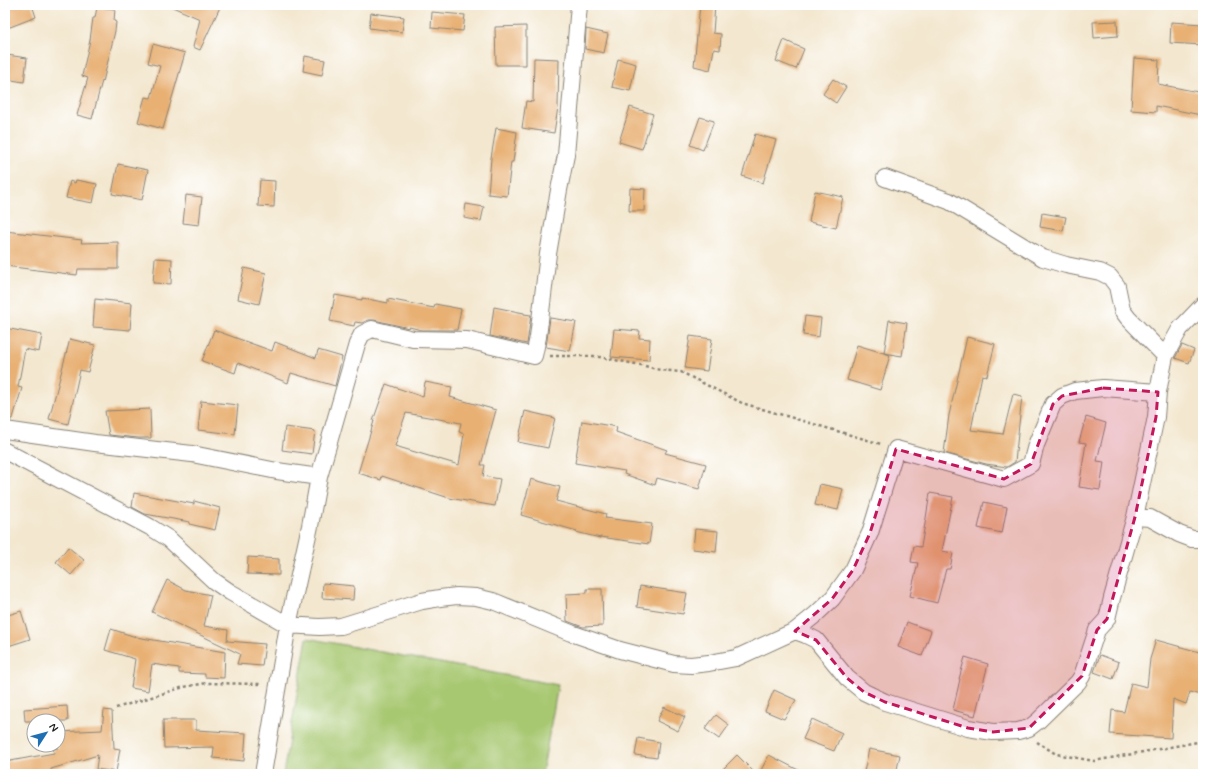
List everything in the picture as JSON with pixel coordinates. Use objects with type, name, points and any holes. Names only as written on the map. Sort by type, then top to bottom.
[{"type":"street","points":[[263,774],[288,625],[310,526],[318,477],[357,344],[362,334],[372,329],[413,339],[467,340],[534,356],[538,337],[548,254],[566,155],[579,5]]},
{"type":"street","points":[[885,178],[949,201],[1043,258],[1066,265],[1100,272],[1110,277],[1116,286],[1122,310],[1165,356]]},
{"type":"street","points":[[794,631],[816,640],[847,678],[864,692],[885,702],[968,728],[993,732],[1018,731],[1029,728],[1038,721],[1078,682],[1082,676],[1097,630],[1107,619],[1135,517],[1156,417],[1158,392],[1165,356],[1180,329],[1203,305]]},
{"type":"street","points":[[5,450],[150,527],[168,539],[214,582],[288,625],[319,627],[341,626],[428,600],[457,596],[476,597],[620,650],[674,664],[691,665],[736,658],[794,631],[815,615],[832,599],[853,570],[870,533],[896,449],[1004,479],[1031,464],[1036,445],[1053,404],[1062,396],[1075,391],[1103,388],[1158,392]]},
{"type":"street","points":[[5,430],[95,443],[192,454],[277,471],[318,477]]},
{"type":"street","points":[[1135,517],[1150,518],[1179,534],[1192,539],[1203,539]]},
{"type":"path","points":[[534,356],[594,356],[660,370],[681,372],[742,403],[896,449]]},
{"type":"path","points":[[116,708],[184,687],[207,683],[278,683]]},
{"type":"path","points":[[1018,731],[1056,754],[1094,761],[1203,741]]},
{"type":"highlighted area","points":[[1103,388],[1158,392],[1156,417],[1135,517],[1107,619],[1097,630],[1082,676],[1029,728],[993,732],[968,728],[885,702],[864,692],[847,678],[816,640],[795,631],[832,599],[853,570],[870,533],[896,449],[1004,479],[1031,464],[1053,404],[1062,396]]},
{"type":"green space","points":[[307,638],[558,685],[542,774],[283,774]]},
{"type":"building","points":[[16,5],[32,5],[36,17],[5,29],[5,9]]},
{"type":"building","points":[[168,5],[221,5],[200,50],[193,47],[200,19]]},
{"type":"building","points":[[700,5],[715,5],[713,33],[721,34],[720,50],[714,49],[710,70],[694,66]]},
{"type":"building","points":[[97,7],[115,9],[114,21],[116,22],[103,82],[102,81],[92,119],[77,115],[88,78],[82,76],[93,18],[95,18]]},
{"type":"building","points":[[432,12],[465,15],[463,31],[431,28]]},
{"type":"building","points":[[371,13],[404,17],[402,32],[369,28]]},
{"type":"building","points":[[1117,21],[1118,36],[1094,38],[1093,22]]},
{"type":"building","points":[[1171,22],[1203,24],[1203,45],[1170,43]]},
{"type":"building","points":[[526,26],[526,65],[496,65],[495,27]]},
{"type":"building","points":[[586,29],[608,34],[604,53],[585,49]]},
{"type":"building","points":[[784,40],[804,49],[796,69],[776,61]]},
{"type":"building","points":[[153,44],[185,53],[163,129],[138,122],[145,97],[151,98],[160,66],[148,63]]},
{"type":"building","points":[[7,55],[27,58],[24,82],[5,79]]},
{"type":"building","points":[[305,56],[325,60],[322,75],[303,71]]},
{"type":"building","points":[[534,58],[559,59],[558,107],[554,133],[522,128],[526,101],[533,102]]},
{"type":"building","points":[[1134,58],[1159,60],[1158,84],[1203,93],[1201,115],[1156,106],[1156,112],[1131,110]]},
{"type":"building","points":[[618,59],[636,64],[630,91],[612,87]]},
{"type":"building","points":[[833,79],[846,87],[836,103],[823,94]]},
{"type":"building","points":[[630,107],[653,114],[642,149],[619,142]]},
{"type":"building","points":[[700,117],[714,121],[703,150],[690,145]]},
{"type":"building","points":[[496,128],[517,132],[513,162],[511,162],[507,196],[488,194],[491,158]]},
{"type":"building","points":[[755,134],[776,140],[763,183],[742,176]]},
{"type":"building","points":[[118,164],[148,170],[142,200],[112,194]]},
{"type":"building","points":[[76,180],[97,184],[93,203],[66,198],[70,181],[75,183]]},
{"type":"building","points":[[260,180],[275,181],[274,207],[258,206]]},
{"type":"building","points":[[630,188],[645,189],[644,211],[629,211]]},
{"type":"building","points":[[815,191],[843,197],[836,228],[809,222]]},
{"type":"building","points":[[186,195],[202,197],[199,225],[183,223]]},
{"type":"building","points":[[466,204],[484,207],[481,221],[464,218]]},
{"type":"building","points":[[1042,213],[1066,217],[1063,231],[1040,227]]},
{"type":"building","points":[[5,231],[82,240],[81,243],[118,242],[118,269],[78,269],[77,275],[5,266]]},
{"type":"building","points":[[155,258],[172,259],[171,284],[153,283]]},
{"type":"building","points":[[244,268],[266,273],[259,304],[238,299]]},
{"type":"building","points":[[335,295],[388,303],[388,299],[434,308],[435,304],[461,309],[457,330],[422,330],[374,320],[368,320],[362,323],[355,322],[354,326],[330,321]]},
{"type":"building","points":[[95,299],[132,303],[130,330],[93,327]]},
{"type":"building","points":[[494,307],[531,315],[527,344],[490,336]]},
{"type":"building","points":[[805,316],[821,318],[819,337],[803,335]]},
{"type":"building","points":[[550,318],[576,322],[570,351],[546,347]]},
{"type":"building","points":[[889,320],[907,323],[902,356],[884,353]]},
{"type":"building","points":[[5,328],[42,335],[39,352],[25,349],[18,387],[22,388],[13,418],[10,421],[5,421]]},
{"type":"building","points":[[614,329],[640,331],[639,338],[650,339],[649,360],[611,357]]},
{"type":"building","points":[[214,330],[272,351],[275,342],[316,358],[318,350],[342,357],[335,386],[291,373],[288,383],[238,363],[235,373],[202,361]]},
{"type":"building","points":[[690,336],[712,339],[707,371],[685,368]]},
{"type":"building","points":[[967,337],[995,344],[987,376],[982,375],[971,430],[1003,434],[1013,394],[1022,396],[1015,462],[1007,467],[986,464],[944,453],[949,415]]},
{"type":"building","points":[[70,339],[95,345],[88,372],[80,370],[68,424],[49,419]]},
{"type":"building","points":[[857,345],[890,355],[880,390],[847,380]]},
{"type":"building","points":[[1182,345],[1194,350],[1189,363],[1175,358]]},
{"type":"building","points":[[425,382],[452,387],[450,397],[496,410],[481,465],[485,465],[483,476],[500,479],[495,506],[449,498],[382,476],[381,480],[358,473],[373,421],[386,384],[423,397]],"holes":[[[406,413],[461,423],[459,432],[464,434],[459,465],[395,446]]]},
{"type":"building","points":[[201,401],[238,405],[235,434],[198,430]]},
{"type":"building","points":[[150,409],[151,438],[109,435],[105,411]]},
{"type":"building","points":[[525,411],[555,418],[548,448],[518,442]]},
{"type":"building","points":[[1086,417],[1106,423],[1097,461],[1104,462],[1100,490],[1079,487],[1086,443],[1079,442]]},
{"type":"building","points":[[582,421],[617,427],[616,432],[667,450],[665,453],[706,464],[699,489],[657,478],[655,485],[624,474],[625,471],[575,463]]},
{"type":"building","points":[[285,427],[315,431],[312,454],[282,450]]},
{"type":"building","points":[[531,479],[560,487],[556,501],[606,514],[605,518],[652,524],[649,544],[600,538],[521,515]]},
{"type":"building","points":[[820,484],[843,489],[838,510],[815,505]]},
{"type":"building","points":[[134,493],[194,504],[194,501],[220,508],[215,530],[189,524],[190,522],[145,514],[132,507]]},
{"type":"building","points":[[930,493],[953,497],[942,551],[953,553],[950,569],[946,569],[937,603],[910,596],[918,563],[911,562],[914,546],[921,547]]},
{"type":"building","points":[[984,502],[1007,507],[1002,533],[978,528]]},
{"type":"building","points":[[695,529],[718,531],[716,552],[693,549]]},
{"type":"building","points":[[68,547],[84,560],[71,575],[56,562]]},
{"type":"building","points":[[248,557],[279,559],[279,575],[247,574]]},
{"type":"building","points":[[167,580],[186,590],[211,595],[204,626],[228,630],[227,641],[265,644],[262,666],[237,664],[240,654],[152,612]]},
{"type":"building","points":[[323,583],[354,586],[353,600],[322,598]]},
{"type":"building","points":[[640,586],[687,593],[683,614],[637,607]]},
{"type":"building","points":[[587,589],[602,589],[603,626],[583,627],[567,621],[566,594],[587,593]]},
{"type":"building","points":[[21,611],[30,639],[5,647],[5,616]]},
{"type":"building","points":[[907,622],[931,631],[922,656],[898,647]]},
{"type":"building","points":[[111,629],[136,637],[225,652],[224,678],[205,677],[205,674],[179,673],[179,668],[152,664],[148,691],[131,688],[135,659],[105,650]]},
{"type":"building","points":[[1156,640],[1203,653],[1203,696],[1190,692],[1186,704],[1173,699],[1171,738],[1110,734],[1112,710],[1124,712],[1131,683],[1147,687],[1150,659]]},
{"type":"building","points":[[1100,655],[1119,662],[1113,679],[1094,672]]},
{"type":"building","points":[[965,657],[988,664],[975,716],[953,710]]},
{"type":"building","points":[[774,690],[796,700],[784,719],[765,711]]},
{"type":"building","points":[[67,706],[68,721],[66,721],[66,713],[26,713],[25,721],[24,709]]},
{"type":"building","points":[[664,707],[685,717],[678,731],[657,721]]},
{"type":"building","points":[[104,710],[112,711],[114,748],[120,749],[116,772],[96,769],[98,755],[51,769],[52,774],[5,774],[5,762],[54,753],[66,753],[66,732],[102,730]]},
{"type":"building","points":[[716,715],[729,725],[719,739],[705,729]]},
{"type":"building","points":[[812,719],[842,733],[834,751],[803,739]]},
{"type":"building","points":[[163,720],[196,720],[196,730],[246,733],[244,761],[213,758],[214,747],[164,748]]},
{"type":"building","points":[[638,738],[659,742],[657,758],[635,755]]},
{"type":"building","points":[[869,749],[900,755],[896,774],[874,774],[864,772]]},
{"type":"building","points":[[737,755],[756,774],[718,774]]},
{"type":"building","points":[[769,755],[806,774],[759,774]]}]
